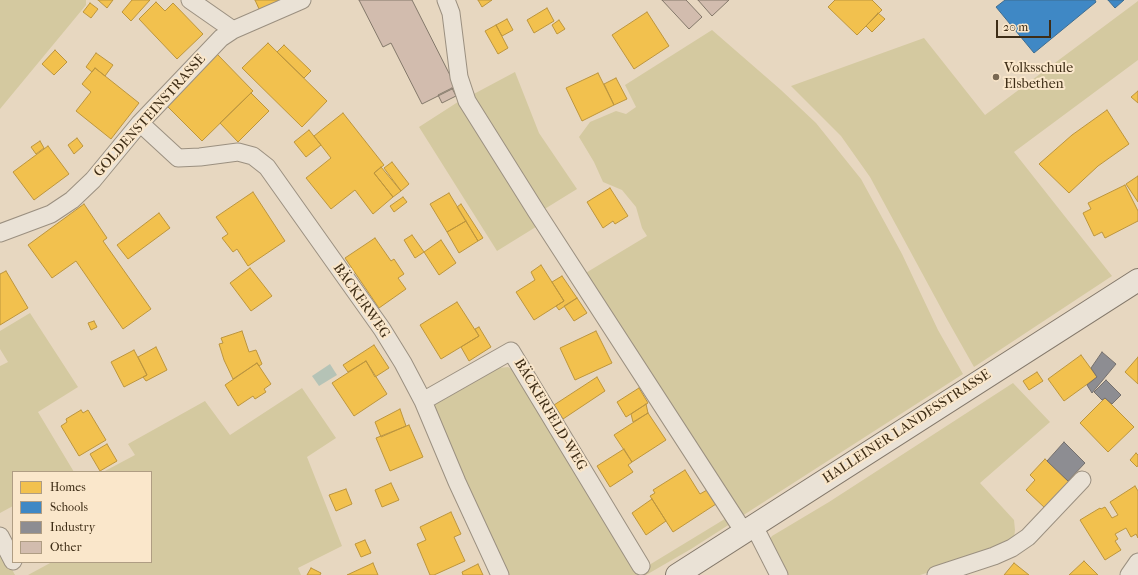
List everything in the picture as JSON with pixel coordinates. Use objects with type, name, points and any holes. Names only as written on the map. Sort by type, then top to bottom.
[{"type":"main road","name":"HALLEINER LANDESSTRASSE","points":[[676,575],[1138,280]]},
{"type":"street","points":[[190,0],[233,30]]},
{"type":"street","name":"GOLDENSTEINSTRASSE","points":[[0,233],[51,214],[72,200],[92,180],[140,123],[221,38],[233,30],[302,0]]},
{"type":"street","points":[[446,0],[452,13],[459,77],[467,101],[539,216],[779,575]]},
{"type":"street","name":"BÄCKERWEG","points":[[140,123],[178,158],[238,152],[253,156],[267,167],[382,329],[403,363],[423,401],[457,482],[500,575]]},
{"type":"street","name":"BÄCKERFELD-WEG","points":[[423,401],[511,351],[640,566]]},
{"type":"street","points":[[936,575],[994,556],[1012,548],[1028,537],[1082,480]]},
{"type":"street","points":[[0,536],[12,558]]},
{"type":"street","points":[[1129,575],[1138,562]]},
{"type":"shaded area","points":[[0,0],[86,0],[86,5],[0,109]]},
{"type":"shaded area","points":[[1138,1],[1138,60],[1014,152],[1112,276],[974,367],[870,177],[841,136],[791,86],[924,38],[985,115]]},
{"type":"shaded area","points":[[712,30],[781,90],[816,123],[861,179],[902,254],[938,330],[963,374],[742,516],[584,274],[647,236],[642,228],[636,207],[622,190],[603,182],[594,162],[579,137],[590,122],[616,111],[626,114],[636,107],[625,85]]},
{"type":"shaded area","points":[[515,72],[539,133],[577,189],[543,210],[470,96]]},
{"type":"shaded area","points":[[461,100],[539,225],[497,251],[419,127]]},
{"type":"shaded area","points":[[30,313],[78,387],[38,412],[73,471],[12,471],[12,507],[0,513],[0,366],[8,362],[0,349],[0,331]]},
{"type":"shaded area","points":[[330,364],[337,375],[319,386],[312,376]]},
{"type":"shaded area","points":[[508,367],[518,373],[636,573],[728,517],[730,524],[646,575],[507,575],[431,406],[499,368]]},
{"type":"shaded area","points":[[1013,383],[1050,422],[980,483],[1014,520],[1014,539],[955,564],[920,575],[784,575],[769,540],[772,536],[829,502]]},
{"type":"shaded area","points":[[302,388],[336,438],[307,457],[342,546],[298,568],[301,575],[28,575],[50,563],[152,563],[152,471],[105,471],[135,455],[128,444],[205,401],[230,435]]},
{"type":"shaded area","points":[[0,547],[15,575],[0,575]]},
{"type":"building: Homes","points":[[98,0],[113,0],[107,8]]},
{"type":"building: Homes","points":[[132,0],[150,0],[131,21],[122,12]]},
{"type":"building: Homes","points":[[255,0],[278,0],[279,3],[260,11]]},
{"type":"building: Homes","points":[[478,0],[492,0],[482,7]]},
{"type":"building: Homes","points":[[835,0],[872,0],[882,10],[857,35],[828,7]]},
{"type":"building: Homes","points":[[156,2],[165,11],[173,3],[203,34],[177,59],[139,19]]},
{"type":"building: Homes","points":[[90,3],[98,9],[91,18],[83,12]]},
{"type":"building: Homes","points":[[547,8],[554,21],[534,33],[527,20]]},
{"type":"building: Homes","points":[[647,12],[669,46],[634,69],[612,35]]},
{"type":"building: Homes","points":[[878,13],[885,19],[872,32],[866,26]]},
{"type":"building: Homes","points":[[507,19],[513,30],[502,36],[496,25]]},
{"type":"building: Homes","points":[[559,20],[565,29],[557,34],[552,25]]},
{"type":"building: Homes","points":[[496,25],[508,48],[498,54],[485,31]]},
{"type":"building: Homes","points":[[268,43],[327,101],[302,127],[242,68]]},
{"type":"building: Homes","points":[[284,45],[311,71],[304,78],[277,52]]},
{"type":"building: Homes","points":[[55,50],[67,62],[54,75],[42,64]]},
{"type":"building: Homes","points":[[96,53],[113,65],[105,76],[95,68],[92,72],[86,67]]},
{"type":"building: Homes","points":[[217,54],[253,91],[202,141],[166,105]]},
{"type":"building: Homes","points":[[95,68],[139,103],[111,139],[76,111],[91,92],[82,84]]},
{"type":"building: Homes","points":[[598,73],[614,105],[582,121],[566,88]]},
{"type":"building: Homes","points":[[616,78],[627,99],[614,105],[604,84]]},
{"type":"building: Homes","points":[[1138,91],[1138,103],[1131,97]]},
{"type":"building: Homes","points":[[251,93],[269,111],[238,142],[220,123]]},
{"type":"building: Homes","points":[[1107,110],[1129,144],[1098,166],[1069,193],[1039,164],[1072,135]]},
{"type":"building: Homes","points":[[343,113],[384,165],[374,173],[393,197],[373,214],[355,190],[331,209],[306,178],[331,158],[314,136]]},
{"type":"building: Homes","points":[[309,130],[321,145],[306,157],[294,142]]},
{"type":"building: Homes","points":[[77,138],[83,146],[74,154],[68,145]]},
{"type":"building: Homes","points":[[40,141],[44,148],[36,154],[31,147]]},
{"type":"building: Homes","points":[[48,146],[69,174],[34,200],[13,172]]},
{"type":"building: Homes","points":[[392,162],[409,184],[401,191],[384,168]]},
{"type":"building: Homes","points":[[381,167],[401,191],[393,197],[374,173]]},
{"type":"building: Homes","points":[[1138,176],[1138,202],[1126,184]]},
{"type":"building: Homes","points":[[1125,185],[1138,211],[1138,221],[1105,238],[1102,232],[1094,236],[1083,213],[1091,209],[1088,203]]},
{"type":"building: Homes","points":[[610,188],[628,216],[615,224],[613,221],[603,228],[587,202]]},
{"type":"building: Homes","points":[[253,192],[285,241],[248,266],[237,249],[233,252],[222,238],[228,234],[216,217]]},
{"type":"building: Homes","points":[[449,193],[466,221],[447,232],[430,204]]},
{"type":"building: Homes","points":[[403,197],[407,202],[394,212],[390,206]]},
{"type":"building: Homes","points":[[84,204],[107,238],[103,241],[151,309],[123,329],[76,261],[52,278],[28,245]]},
{"type":"building: Homes","points":[[461,204],[483,238],[478,241],[457,207]]},
{"type":"building: Homes","points":[[159,213],[170,228],[128,259],[117,245]]},
{"type":"building: Homes","points":[[466,221],[478,241],[459,253],[447,232]]},
{"type":"building: Homes","points":[[412,235],[424,252],[415,258],[404,240]]},
{"type":"building: Homes","points":[[375,238],[391,261],[394,259],[404,274],[398,278],[406,289],[379,308],[345,258]]},
{"type":"building: Homes","points":[[441,240],[456,263],[439,275],[424,252]]},
{"type":"building: Homes","points":[[541,265],[564,301],[534,320],[516,292],[535,280],[531,272]]},
{"type":"building: Homes","points":[[250,268],[272,296],[251,311],[230,283]]},
{"type":"building: Homes","points":[[6,271],[28,308],[0,325],[0,274]]},
{"type":"building: Homes","points":[[562,276],[577,298],[559,310],[556,306],[564,301],[552,282]]},
{"type":"building: Homes","points":[[577,298],[587,313],[574,321],[564,306]]},
{"type":"building: Homes","points":[[457,302],[479,336],[441,359],[420,325]]},
{"type":"building: Homes","points":[[94,321],[97,327],[91,330],[88,323]]},
{"type":"building: Homes","points":[[479,327],[491,347],[469,361],[461,347],[479,336],[475,329]]},
{"type":"building: Homes","points":[[242,331],[249,352],[256,350],[262,364],[259,366],[257,363],[233,379],[224,360],[219,344],[223,343],[221,338]]},
{"type":"building: Homes","points":[[596,331],[612,363],[575,380],[560,348]]},
{"type":"building: Homes","points":[[374,345],[389,368],[375,377],[366,361],[348,372],[343,365]]},
{"type":"building: Homes","points":[[156,347],[167,370],[146,381],[143,377],[147,375],[138,357]]},
{"type":"building: Homes","points":[[134,350],[147,375],[124,387],[111,362]]},
{"type":"building: Homes","points":[[1081,355],[1097,377],[1064,401],[1048,379]]},
{"type":"building: Homes","points":[[1138,357],[1138,384],[1125,372]]},
{"type":"building: Homes","points":[[366,361],[387,394],[354,416],[332,383]]},
{"type":"building: Homes","points":[[257,363],[271,384],[264,389],[266,392],[255,399],[253,396],[238,406],[225,385]]},
{"type":"building: Homes","points":[[1037,372],[1043,381],[1029,390],[1023,381]]},
{"type":"building: Homes","points":[[597,377],[605,391],[563,419],[554,405]]},
{"type":"building: Homes","points":[[639,388],[648,403],[626,417],[617,402]]},
{"type":"building: Homes","points":[[1105,398],[1134,427],[1108,452],[1080,423]]},
{"type":"building: Homes","points":[[646,404],[648,413],[633,422],[631,414]]},
{"type":"building: Homes","points":[[400,409],[406,426],[381,437],[375,422]]},
{"type":"building: Homes","points":[[81,410],[83,413],[88,410],[106,440],[79,456],[61,426],[67,422],[66,419]]},
{"type":"building: Homes","points":[[648,413],[666,440],[632,462],[614,435]]},
{"type":"building: Homes","points":[[409,425],[423,457],[390,471],[376,438]]},
{"type":"building: Homes","points":[[107,444],[117,461],[100,471],[90,454]]},
{"type":"building: Homes","points":[[624,449],[632,462],[628,465],[633,472],[610,487],[597,466]]},
{"type":"building: Homes","points":[[1136,453],[1138,455],[1137,467],[1130,460]]},
{"type":"building: Homes","points":[[1045,459],[1071,484],[1046,509],[1026,490],[1035,480],[1030,475]]},
{"type":"building: Homes","points":[[685,470],[700,494],[707,490],[716,504],[673,532],[650,496],[655,493],[653,490]]},
{"type":"building: Homes","points":[[391,483],[399,500],[382,507],[375,490]]},
{"type":"building: Homes","points":[[1135,486],[1138,491],[1138,538],[1136,534],[1131,537],[1126,528],[1115,534],[1118,539],[1115,541],[1121,550],[1105,560],[1080,520],[1100,508],[1105,507],[1112,518],[1118,515],[1110,502]]},
{"type":"building: Homes","points":[[346,489],[352,504],[336,511],[329,495]]},
{"type":"building: Homes","points":[[652,499],[666,521],[646,535],[632,513]]},
{"type":"building: Homes","points":[[451,512],[461,534],[454,537],[465,561],[434,575],[430,575],[417,544],[426,540],[420,527]]},
{"type":"building: Homes","points":[[365,540],[371,553],[361,557],[355,544]]},
{"type":"building: Homes","points":[[1084,561],[1098,575],[1069,575]]},
{"type":"building: Homes","points":[[373,563],[378,575],[347,575]]},
{"type":"building: Homes","points":[[1014,563],[1029,575],[1004,575]]},
{"type":"building: Homes","points":[[478,564],[483,575],[463,575],[462,572]]},
{"type":"building: Homes","points":[[311,568],[321,573],[320,575],[307,575]]},
{"type":"building: Schools","points":[[1005,0],[1095,0],[1096,2],[1034,53],[996,7]]},
{"type":"building: Schools","points":[[1108,0],[1124,0],[1115,8]]},
{"type":"building: Industry","points":[[1102,352],[1116,364],[1092,393],[1087,385],[1097,377],[1091,368]]},
{"type":"building: Industry","points":[[1106,380],[1121,395],[1112,404],[1105,398],[1102,400],[1094,392]]},
{"type":"building: Industry","points":[[1064,442],[1085,463],[1068,481],[1047,461]]},
{"type":"building: Other","points":[[359,0],[412,0],[456,87],[422,104],[391,43],[383,47]]},
{"type":"building: Other","points":[[662,0],[686,0],[702,17],[689,29]]},
{"type":"building: Other","points":[[698,0],[729,0],[712,16]]},
{"type":"building: Other","points":[[452,88],[456,96],[442,103],[438,95]]},
{"type":"place","name":"Volksschule Elsbethen","points":[[996,77]]}]
